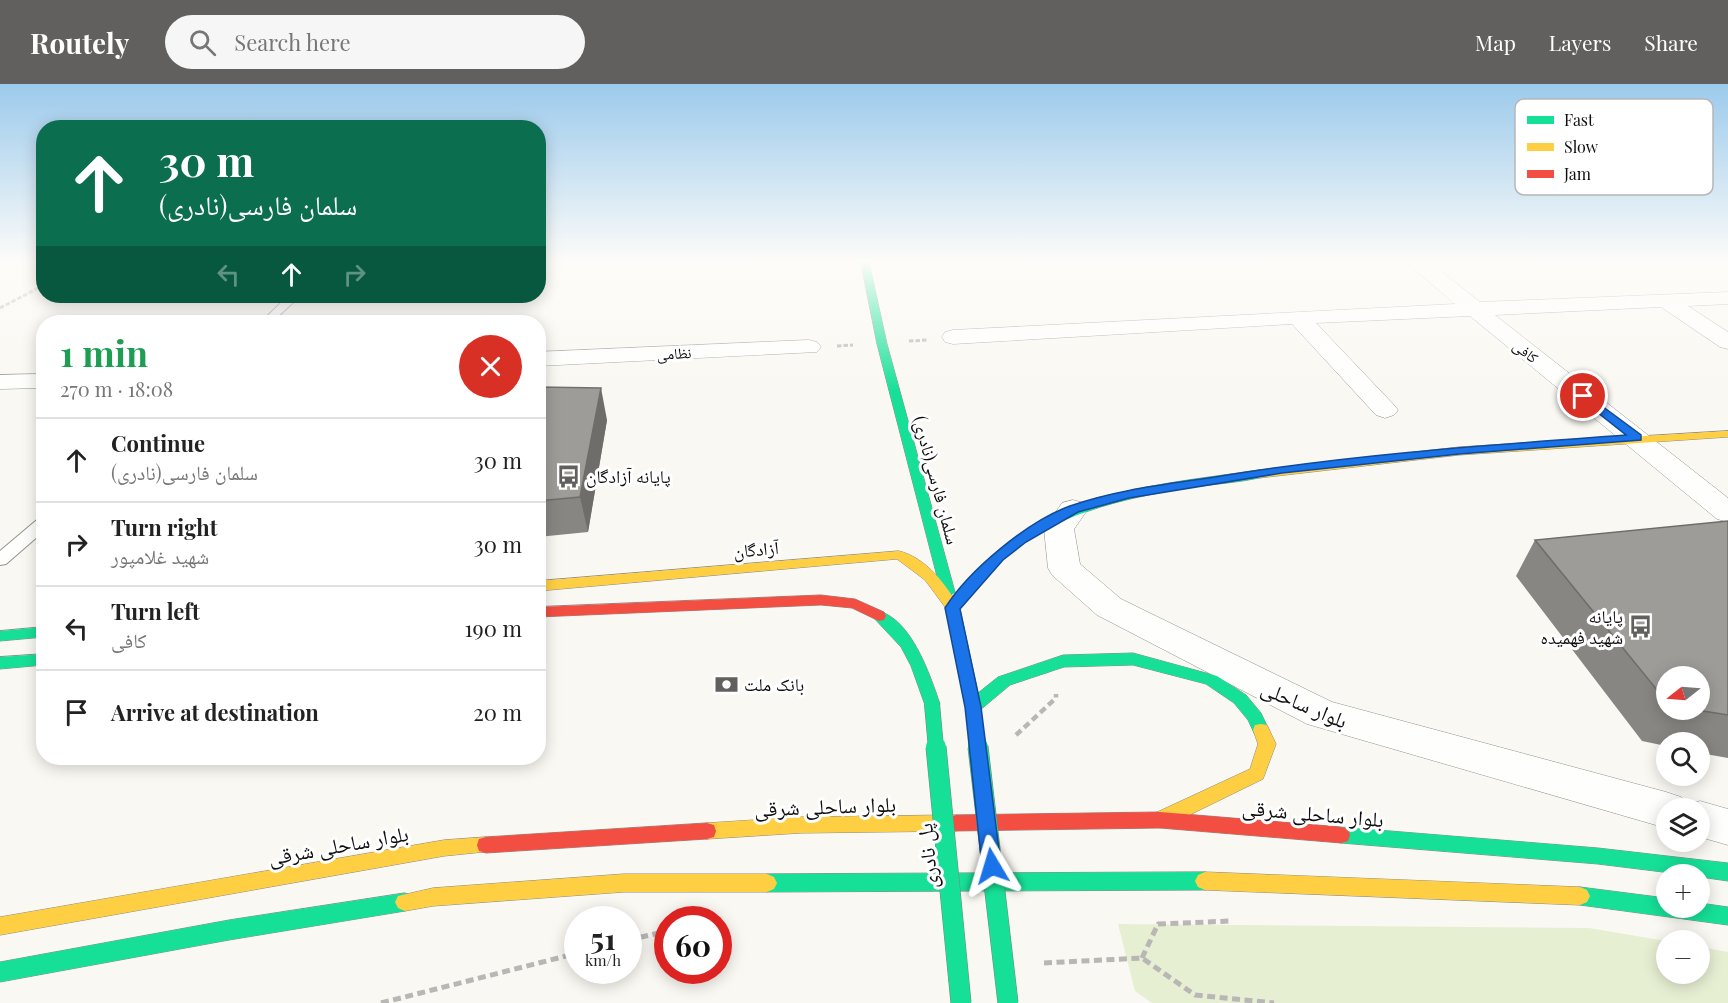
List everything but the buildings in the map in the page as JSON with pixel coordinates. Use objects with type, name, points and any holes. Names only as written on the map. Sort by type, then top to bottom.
[{"type":"main road","name":"سلمان فارسی(نادری)","points":[[874,305],[882,344],[953,608],[973,707]]},
{"type":"main road","points":[[953,608],[998,557],[1021,539],[1073,509],[1128,494],[1282,470],[1459,451],[1728,434]]},
{"type":"main road","name":"آزادگان","points":[[546,584],[899,555],[919,563],[933,576],[953,608]]},
{"type":"main road","name":"پل نادری","points":[[546,612],[833,601],[867,608],[908,642],[920,664],[932,704],[961,1003]]},
{"type":"main road","points":[[0,636],[36,633]]},
{"type":"main road","points":[[1008,1003],[973,707],[1004,681],[1063,661],[1133,659],[1211,680],[1240,699],[1255,717],[1267,744],[1257,774],[1160,820]]},
{"type":"main road","points":[[0,663],[36,660]]},
{"type":"main road","name":"بلوار ساحلی شرقی","points":[[0,926],[444,848],[801,825],[1160,820],[1598,856],[1728,872]]},
{"type":"main road","points":[[0,972],[228,930],[433,897],[624,884],[1226,881],[1598,897],[1656,905]]},
{"type":"main road","points":[[1710,913],[1728,916]]},
{"type":"street","name":"کافی","points":[[1468,305],[1728,513]]},
{"type":"street","points":[[953,337],[1298,317],[1592,305]]},
{"type":"street","points":[[1672,305],[1728,342]]},
{"type":"street","points":[[1298,317],[1385,410]]},
{"type":"street","name":"نظامی","points":[[546,359],[809,347]]},
{"type":"street","points":[[0,382],[36,381]]},
{"type":"street","name":"بلوار ساحلی","points":[[1073,509],[1059,529],[1065,568],[1110,607],[1203,657],[1321,714],[1656,807]]},
{"type":"street","points":[[1710,822],[1728,827]]},
{"type":"lane","points":[[0,560],[36,529]]},
{"type":"path","points":[[381,1003],[564,957]]},
{"type":"path","points":[[1034,964],[1142,958],[1195,995],[1274,1003]]},
{"type":"green space","points":[[1118,924],[1589,928],[1656,939],[1656,984],[1710,984],[1710,949],[1728,952],[1728,1003],[1152,1003],[1135,991]]},
{"type":"traffic: fast","points":[[874,305],[882,344],[948,592]]},
{"type":"traffic: fast","points":[[953,608],[998,557],[1026,535],[1056,519],[1121,496],[1259,474]]},
{"type":"traffic: fast","points":[[953,608],[973,707],[1004,681],[1063,661],[1133,659],[1211,680],[1240,699],[1255,717],[1261,730]]},
{"type":"traffic: fast","points":[[879,616],[899,633],[913,655],[932,704]]},
{"type":"traffic: fast","points":[[0,636],[36,633]]},
{"type":"traffic: fast","points":[[0,663],[36,660]]},
{"type":"traffic: fast","points":[[932,704],[961,1003]]},
{"type":"traffic: fast","points":[[973,707],[1008,1003]]},
{"type":"traffic: fast","points":[[1341,835],[1598,856],[1728,872]]},
{"type":"traffic: fast","points":[[767,883],[1205,881]]},
{"type":"traffic: fast","points":[[1580,896],[1656,906]]},
{"type":"traffic: fast","points":[[0,972],[229,930],[405,902]]},
{"type":"traffic: fast","points":[[1710,914],[1728,916]]},
{"type":"traffic: slow","points":[[1259,474],[1459,451],[1728,434]]},
{"type":"traffic: slow","points":[[546,585],[899,555],[930,577],[953,608]]},
{"type":"traffic: slow","points":[[1160,820],[1257,774],[1267,744],[1261,730]]},
{"type":"traffic: slow","points":[[707,831],[801,825],[956,823]]},
{"type":"traffic: slow","points":[[0,926],[444,848],[486,845]]},
{"type":"traffic: slow","points":[[1205,881],[1580,896]]},
{"type":"traffic: slow","points":[[405,902],[433,897],[624,883],[767,883]]},
{"type":"traffic: jam","points":[[546,612],[821,600],[855,604],[879,616]]},
{"type":"traffic: jam","points":[[956,823],[1160,820],[1341,835]]},
{"type":"traffic: jam","points":[[486,845],[707,831]]},
{"type":"place","name":"پایانه آزادگان","points":[[568,476]]},
{"type":"place","name":"پایانه شهید فهمیده","points":[[1641,626]]},
{"type":"place","name":"بانک ملت","points":[[726,684]]},
{"type":"route","points":[[992,866],[973,707],[953,608],[998,557],[1021,539],[1073,509],[1128,494],[1282,470],[1459,451],[1637,438],[1583,396]]}]
